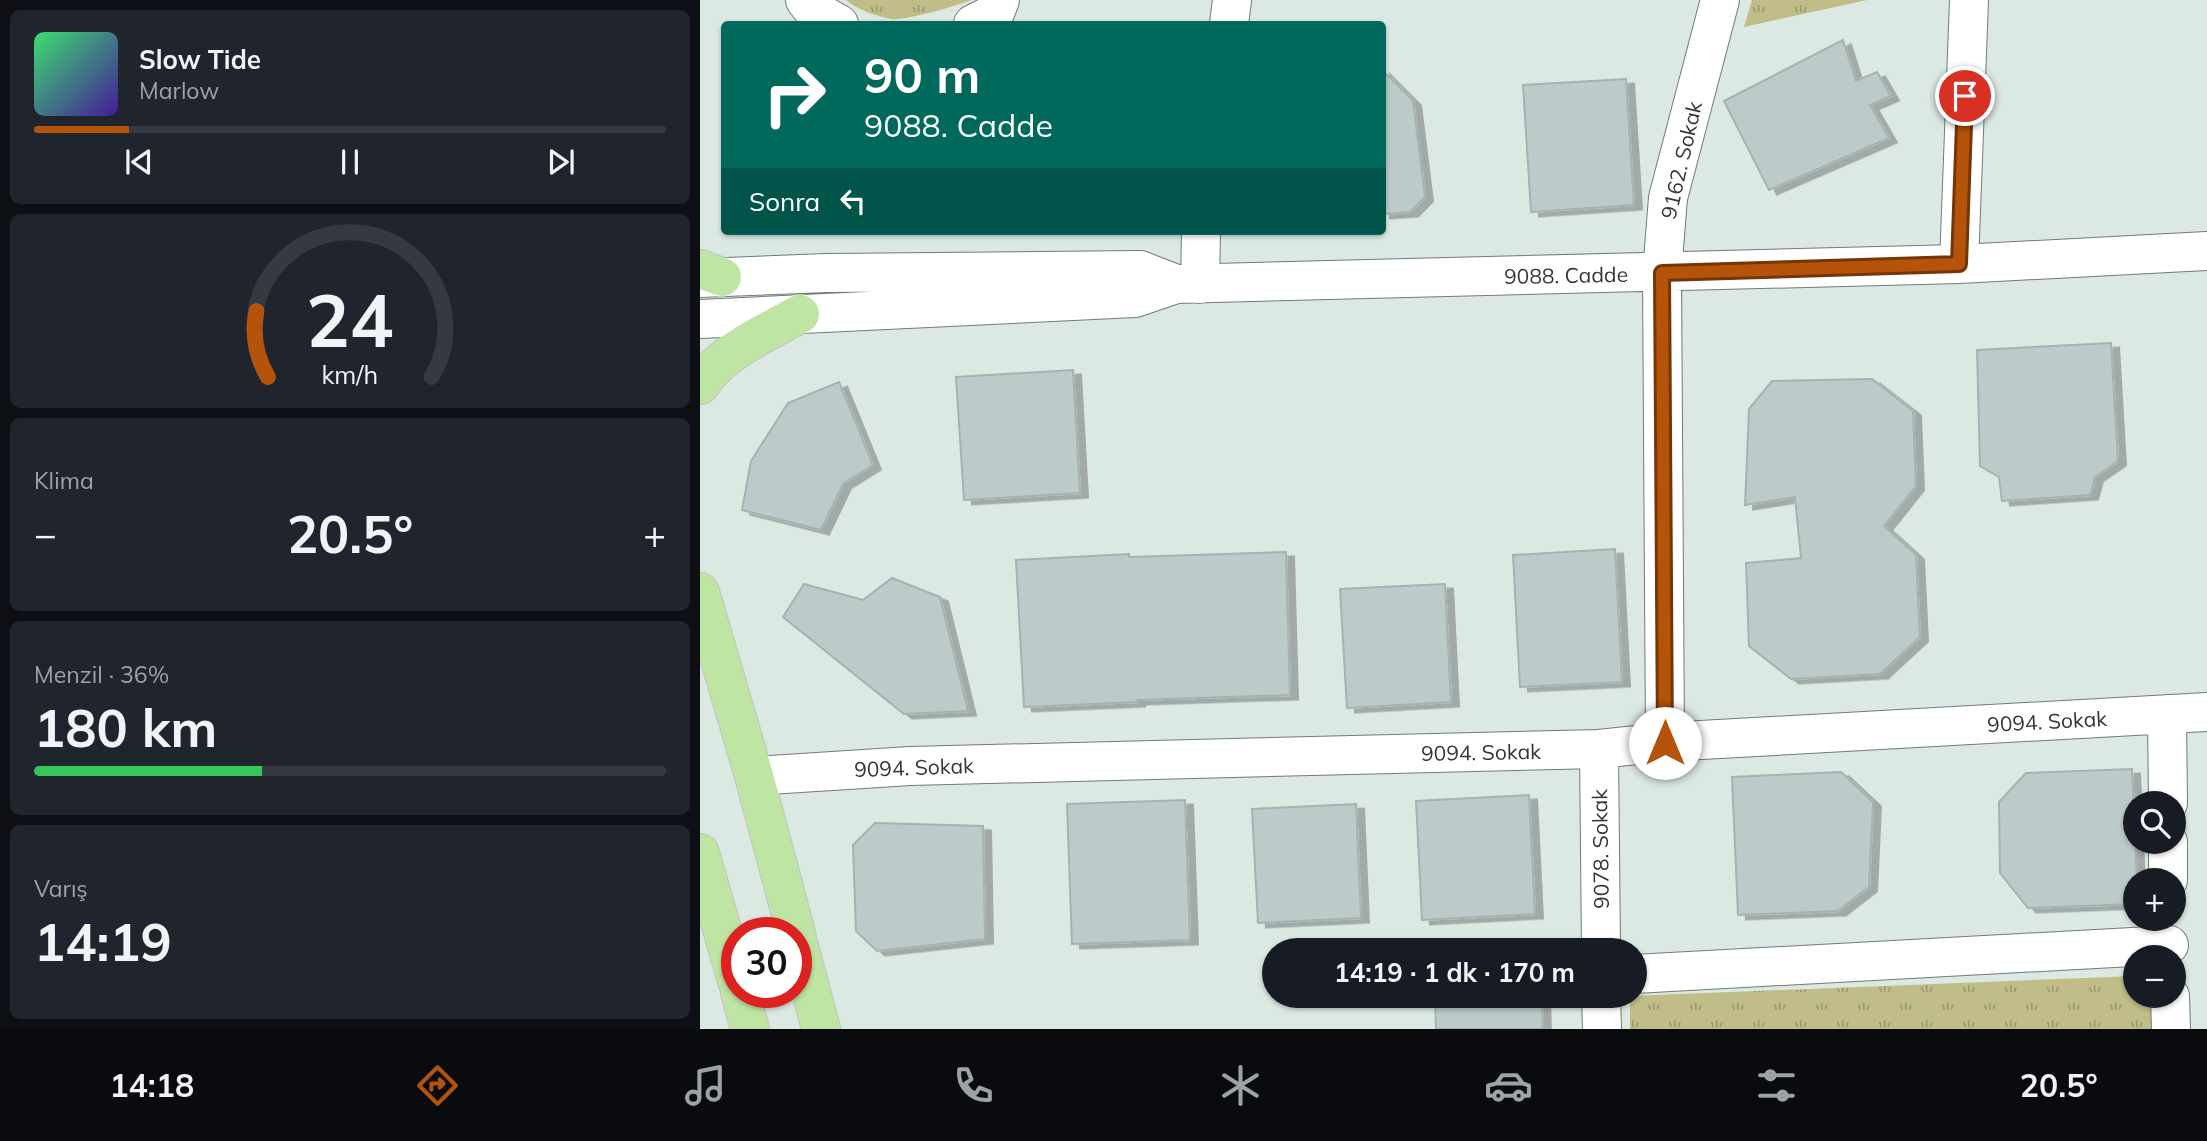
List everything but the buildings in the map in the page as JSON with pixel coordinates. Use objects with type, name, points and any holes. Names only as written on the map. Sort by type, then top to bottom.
[{"type":"main road","points":[[700,385],[708,373],[738,349],[800,314]]},
{"type":"main road","points":[[700,592],[754,776],[791,917]]},
{"type":"main road","points":[[700,853],[721,926]]},
{"type":"main road","points":[[812,995],[821,1029]]},
{"type":"main road","points":[[744,1008],[750,1029]]},
{"type":"street","points":[[805,0],[811,8],[834,21]]},
{"type":"street","points":[[979,21],[995,13],[1000,0]]},
{"type":"street","points":[[1229,21],[1232,0]]},
{"type":"street","name":"9162. Sokak","points":[[1665,743],[1662,273],[1668,198],[1720,0]]},
{"type":"street","points":[[1959,264],[1969,0]]},
{"type":"street","points":[[1188,284],[1200,235]]},
{"type":"street","name":"9088. Cadde","points":[[1188,284],[1959,264],[2207,251]]},
{"type":"street","points":[[707,275],[1140,270],[1188,284]]},
{"type":"street","points":[[700,319],[1135,298],[1188,284]]},
{"type":"street","name":"9094. Sokak","points":[[754,776],[910,766],[1599,748],[2207,712]]},
{"type":"street","points":[[2167,714],[2168,791]]},
{"type":"street","name":"9078. Sokak","points":[[1599,748],[1601,938]]},
{"type":"street","points":[[1647,973],[2169,940]]},
{"type":"street","points":[[1601,1008],[1602,1029]]},
{"type":"street","points":[[2170,1008],[2171,1029]]},
{"type":"green space","points":[[846,0],[971,0],[907,18],[891,19],[867,12]]},
{"type":"green space","points":[[1752,0],[1867,0],[1744,27]]},
{"type":"green space","points":[[2123,976],[2123,1008],[2151,1008],[2151,1029],[1630,1029],[1630,1008],[1647,1008],[1647,995]]},
{"type":"route","points":[[1665,743],[1662,273],[1959,264],[1965,96]]}]
